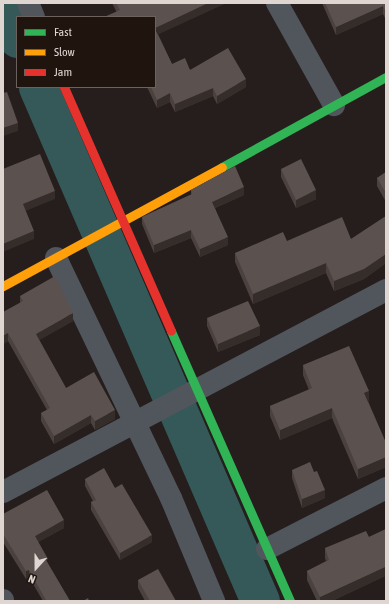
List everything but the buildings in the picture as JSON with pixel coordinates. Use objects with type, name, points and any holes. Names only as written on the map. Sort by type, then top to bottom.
[{"type":"street","points":[[28,3],[34,16]]},
{"type":"street","points":[[277,3],[334,105]]},
{"type":"street","points":[[3,286],[386,77]]},
{"type":"street","points":[[64,88],[290,601]]},
{"type":"street","points":[[56,258],[171,498],[214,601]]},
{"type":"street","points":[[3,492],[134,421],[198,391],[386,290]]},
{"type":"street","points":[[267,549],[386,488]]},
{"type":"waterway","points":[[3,6],[16,36]]},
{"type":"waterway","points":[[38,88],[260,601]]},
{"type":"traffic: fast","points":[[222,167],[386,77]]},
{"type":"traffic: fast","points":[[171,331],[290,601]]},
{"type":"traffic: slow","points":[[3,286],[222,167]]},
{"type":"traffic: jam","points":[[64,88],[171,331]]}]
